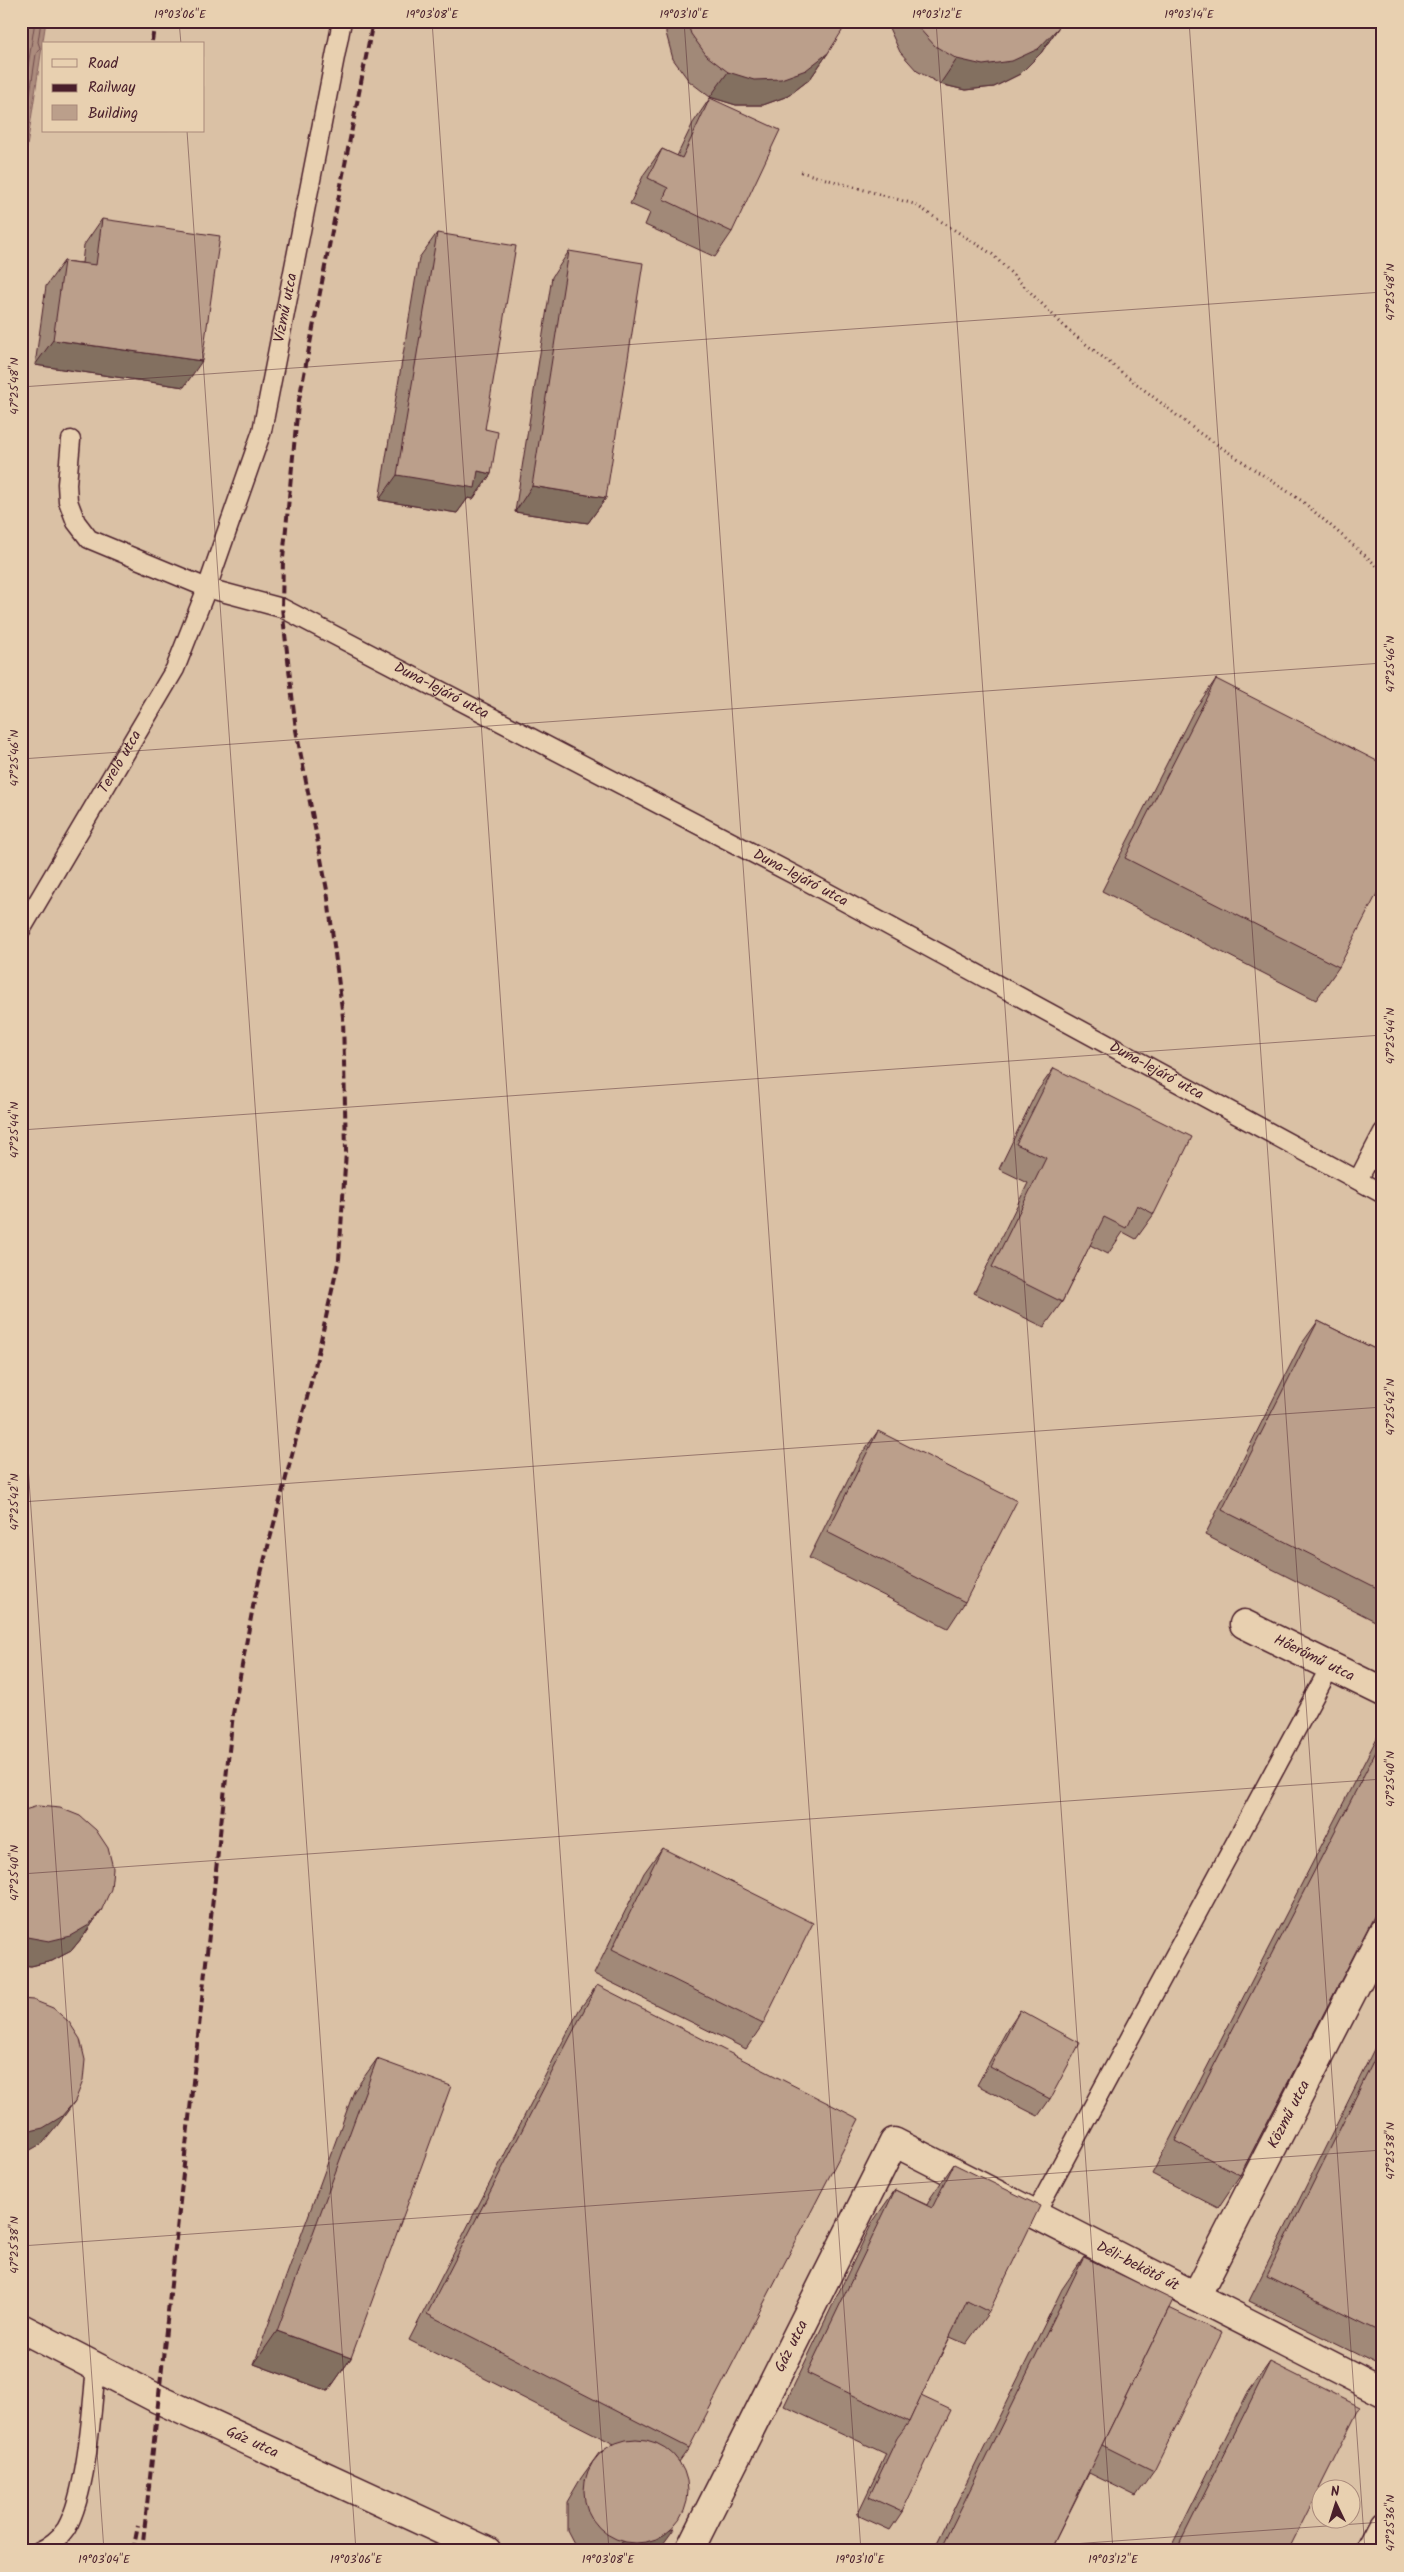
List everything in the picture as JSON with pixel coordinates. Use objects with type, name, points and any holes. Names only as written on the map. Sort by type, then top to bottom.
[{"type":"street","name":"Hőerőmű utca","points":[[1244,1624],[1383,1692]]},
{"type":"street","name":"Közmű utca","points":[[1196,2296],[1383,1932]]},
{"type":"street","name":"Déli-bekötő út","points":[[894,2142],[1383,2392]]},
{"type":"street","name":"Gáz utca","points":[[689,2551],[894,2142]]},
{"type":"street","name":"Gáz utca","points":[[21,2328],[158,2400],[486,2551]]},
{"type":"street","points":[[1370,2551],[1383,2526]]},
{"type":"lane","name":"Vízmű utca","points":[[207,588],[262,431],[342,21]]},
{"type":"lane","name":"Duna-lejáró utca","points":[[71,440],[67,484],[68,501],[76,522],[89,539],[207,588],[282,608],[810,883],[1383,1194]]},
{"type":"lane","name":"Terelő utca","points":[[21,930],[174,669],[207,588]]},
{"type":"lane","points":[[1358,1180],[1383,1132]]},
{"type":"lane","points":[[1035,2214],[1330,1667]]},
{"type":"lane","points":[[40,2551],[48,2547],[65,2529],[76,2502],[89,2436],[96,2366]]},
{"type":"path","points":[[801,172],[914,204],[992,254],[1068,330],[1198,432],[1302,501],[1383,571]]},
{"type":"shaded area","points":[[46,21],[1383,21],[1383,2551],[21,2551],[21,186],[42,47],[42,132],[205,132],[205,42],[43,42]]},
{"type":"water","points":[[21,21],[46,21],[42,42],[21,186]]},
{"type":"building","points":[[687,21],[844,21],[842,31],[828,53],[806,70],[781,79],[754,80],[728,72],[707,56],[691,34]]},
{"type":"building","points":[[915,21],[1061,21],[1058,28],[1038,49],[1012,61],[983,65],[957,59],[935,46],[917,26]]},
{"type":"building","points":[[710,98],[780,130],[732,232],[663,199],[668,188],[648,178],[662,149],[682,158]]},
{"type":"building","points":[[102,219],[220,236],[202,361],[53,340],[64,261],[96,265]]},
{"type":"building","points":[[437,233],[516,246],[485,429],[498,432],[491,474],[478,471],[475,488],[397,475]]},
{"type":"building","points":[[569,251],[643,263],[606,498],[532,486]]},
{"type":"building","points":[[1216,679],[1383,764],[1383,882],[1339,967],[1125,858]]},
{"type":"building","points":[[1054,1068],[1192,1137],[1154,1214],[1137,1205],[1126,1228],[1104,1217],[1062,1302],[992,1267],[1046,1158],[1016,1144]]},
{"type":"building","points":[[1318,1321],[1383,1353],[1383,1591],[1222,1510]]},
{"type":"building","points":[[878,1431],[1017,1501],[965,1602],[827,1532]]},
{"type":"building","points":[[1383,1738],[1383,1899],[1240,2175],[1175,2141]]},
{"type":"building","points":[[38,1806],[60,1808],[80,1816],[96,1830],[108,1848],[113,1868],[111,1889],[102,1909],[89,1925],[70,1936],[49,1941],[21,1935],[21,1811]]},
{"type":"building","points":[[662,1848],[813,1923],[763,2024],[612,1949]]},
{"type":"building","points":[[597,1985],[859,2119],[689,2448],[427,2314]]},
{"type":"building","points":[[21,1999],[33,2000],[53,2008],[69,2022],[80,2039],[85,2060],[83,2081],[75,2101],[61,2117],[43,2128],[22,2133]]},
{"type":"building","points":[[1020,2010],[1080,2043],[1050,2099],[990,2067]]},
{"type":"building","points":[[1383,2042],[1383,2333],[1267,2276]]},
{"type":"building","points":[[377,2059],[451,2086],[351,2358],[277,2331]]},
{"type":"building","points":[[954,2164],[1040,2206],[989,2312],[967,2301],[909,2422],[807,2373],[895,2190],[932,2208]]},
{"type":"building","points":[[1084,2257],[1173,2300],[1050,2551],[940,2551]]},
{"type":"building","points":[[1169,2308],[1222,2333],[1154,2471],[1102,2445]]},
{"type":"building","points":[[1270,2362],[1360,2407],[1324,2480],[1312,2480],[1312,2503],[1288,2551],[1176,2551]]},
{"type":"building","points":[[921,2396],[951,2410],[902,2512],[869,2497],[897,2438],[909,2422]]},
{"type":"building","points":[[636,2439],[656,2443],[673,2454],[684,2471],[688,2491],[684,2511],[673,2528],[656,2539],[636,2543],[616,2539],[599,2528],[588,2511],[584,2491],[588,2471],[599,2454],[616,2443]]},
{"type":"railway","points":[[152,41],[155,21]]},
{"type":"railway","points":[[142,2551],[233,1714],[255,1596],[314,1371],[339,1259],[346,1151],[343,1017],[327,890],[296,730],[282,608],[283,559],[298,405],[373,21]]},
{"type":"railway","points":[[133,2551],[138,2526]]}]
